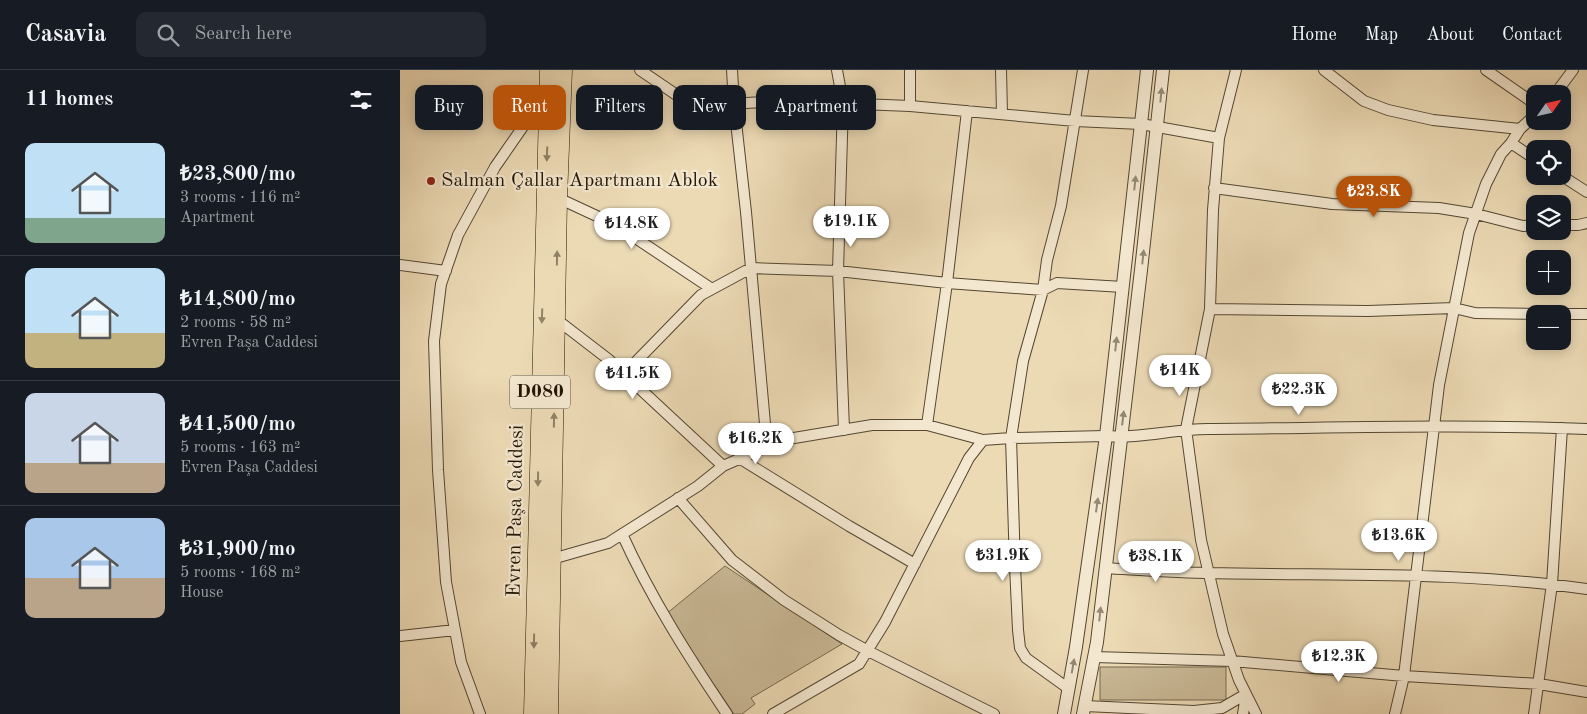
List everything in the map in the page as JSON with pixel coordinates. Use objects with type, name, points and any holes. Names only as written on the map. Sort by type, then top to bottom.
[{"type":"highway","name":"Evren Paşa Caddesi","points":[[549,70],[549,85]]},
{"type":"highway","name":"Evren Paşa Caddesi","points":[[549,714],[558,198],[563,70]]},
{"type":"highway","name":"Evren Paşa Caddesi","points":[[533,714],[548,130]]},
{"type":"street","points":[[640,70],[673,92]]},
{"type":"street","points":[[732,70],[733,85]]},
{"type":"street","points":[[837,70],[840,85]]},
{"type":"street","points":[[910,70],[910,106]]},
{"type":"street","points":[[1001,70],[1002,114]]},
{"type":"street","points":[[1069,689],[1026,658],[1020,648],[1011,438],[1023,361],[1043,290],[1047,260],[1061,206],[1083,70]]},
{"type":"street","points":[[1064,714],[1106,436],[1147,70]]},
{"type":"street","points":[[1163,70],[1105,568],[1094,657],[1084,710],[1194,712],[1222,708],[1246,694]]},
{"type":"street","points":[[1236,70],[1219,138],[1214,188],[1210,309],[1186,429],[1201,540],[1223,634],[1239,680],[1256,714]]},
{"type":"street","points":[[1324,70],[1364,101],[1388,110],[1433,120],[1520,129]]},
{"type":"street","points":[[1486,70],[1526,98]]},
{"type":"street","points":[[1562,85],[1573,70]]},
{"type":"street","points":[[876,104],[1075,121],[1141,124],[1219,138]]},
{"type":"street","points":[[926,425],[947,283],[967,111]]},
{"type":"street","points":[[1395,714],[1404,676],[1439,385],[1469,232],[1486,184],[1501,154],[1526,123]]},
{"type":"street","points":[[480,714],[461,662],[446,582],[438,470],[434,341],[441,284],[458,235],[495,167],[521,130]]},
{"type":"street","points":[[737,130],[752,268],[767,446]]},
{"type":"street","points":[[842,130],[838,271],[844,430]]},
{"type":"street","points":[[1511,143],[1526,152]]},
{"type":"street","points":[[1571,182],[1587,192]]},
{"type":"street","points":[[1214,188],[1332,204],[1439,208],[1476,214],[1526,226]]},
{"type":"street","points":[[558,198],[616,225],[712,290]]},
{"type":"street","points":[[1571,225],[1587,223]]},
{"type":"street","points":[[400,265],[446,271]]},
{"type":"street","points":[[624,374],[701,295],[752,268],[838,271],[947,283],[1043,290],[1058,283],[1123,288]]},
{"type":"street","points":[[1210,309],[1368,311],[1454,308],[1475,313],[1526,314]]},
{"type":"street","points":[[1571,314],[1587,314]]},
{"type":"street","points":[[556,319],[608,359],[723,466]]},
{"type":"street","points":[[552,559],[608,543],[698,486],[723,466],[767,446],[782,440],[872,425],[926,425],[983,440],[1121,437],[1186,429],[1587,429]]},
{"type":"street","points":[[1534,714],[1552,584],[1562,428]]},
{"type":"street","points":[[773,714],[859,664],[885,622],[969,458],[983,440]]},
{"type":"street","points":[[739,458],[915,564]]},
{"type":"street","points":[[678,498],[720,548],[745,571],[811,618],[868,651],[994,714]]},
{"type":"street","points":[[622,534],[639,571],[683,647],[727,714]]},
{"type":"street","points":[[1105,568],[1209,574],[1416,575],[1488,578],[1552,584],[1587,590]]},
{"type":"street","points":[[400,636],[455,630]]},
{"type":"street","points":[[1094,657],[1232,661],[1404,676],[1539,684],[1587,692]]},
{"type":"street","points":[[1244,714],[1246,694]]},
{"type":"shaded area","points":[[725,566],[842,644],[751,698],[755,704],[742,714],[734,714],[666,614]]},
{"type":"shaded area","points":[[1100,667],[1226,667],[1226,700],[1100,700]]},
{"type":"place","name":"Salman Çallar Apartmanı Ablok","points":[[431,181]]}]
